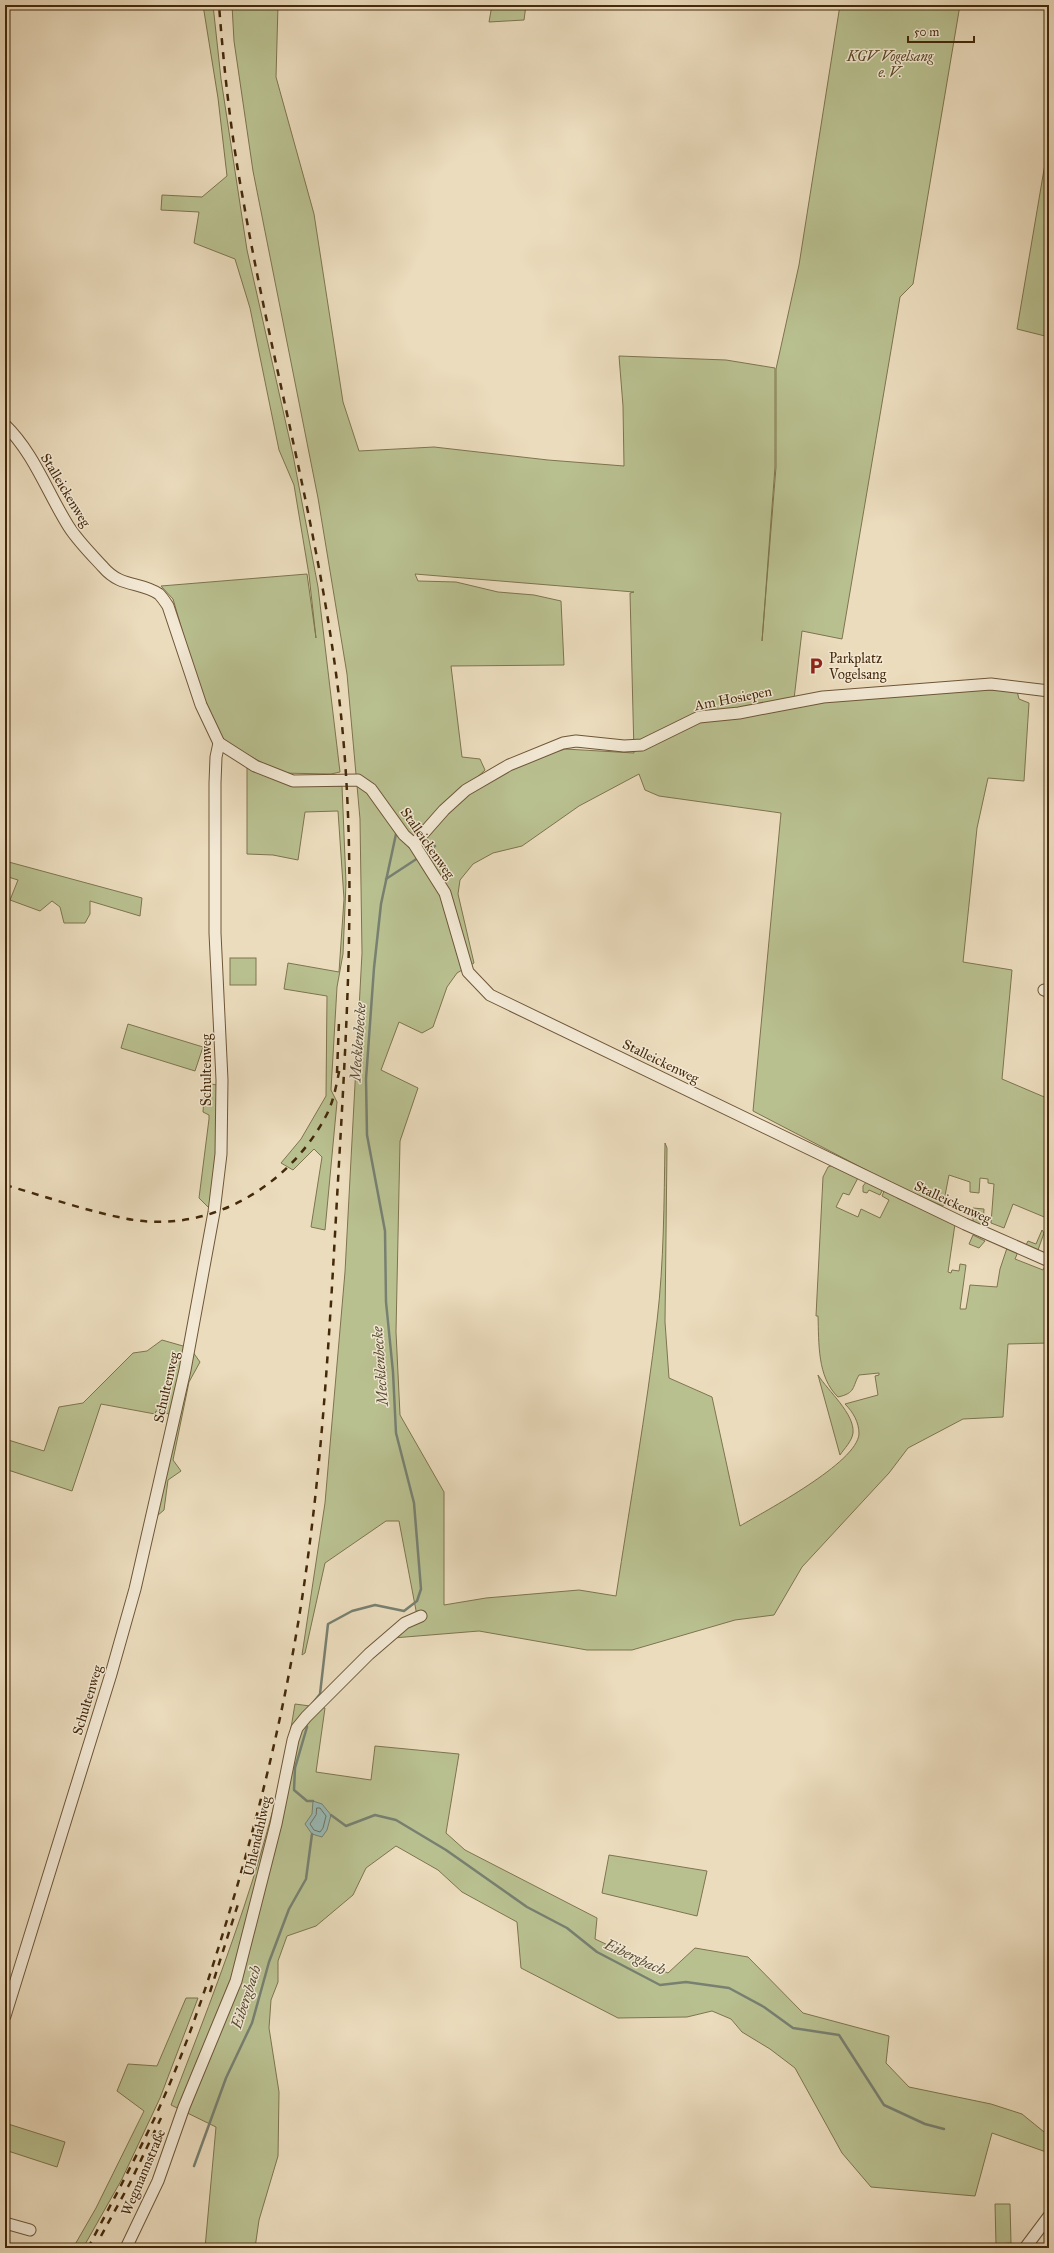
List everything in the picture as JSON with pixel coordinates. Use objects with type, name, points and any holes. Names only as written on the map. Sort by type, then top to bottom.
[{"type":"street","name":"Stalleickenweg","points":[[5,425],[14,434],[36,468],[70,528],[104,568],[113,577],[126,584],[159,595],[168,606],[201,705],[219,743],[255,766],[293,781],[358,780],[372,789],[404,835],[419,852],[445,893],[468,972],[490,995],[965,1224],[1049,1261]]},
{"type":"street","name":"Am Hosiepen","points":[[419,852],[444,810],[466,790],[509,765],[563,743],[576,741],[624,746],[642,745],[699,717],[739,713],[823,697],[990,684],[1049,691]]},
{"type":"street","name":"Schultenweg","points":[[5,2016],[108,1682],[135,1589],[185,1370],[212,1225],[221,1154],[222,1093],[221,1022],[215,933],[215,783],[216,757],[219,743]]},
{"type":"street","name":"Uhlendahlweg","points":[[184,2107],[236,1981],[276,1824],[293,1740],[304,1720],[370,1654],[405,1623],[421,1616]]},
{"type":"street","name":"Wegmannstraße","points":[[126,2248],[158,2181],[184,2107]]},
{"type":"street","points":[[1024,2248],[1049,2216]]},
{"type":"street","points":[[5,2223],[30,2230]]},
{"type":"green space","points":[[203,5],[213,5],[221,79],[247,250],[293,455],[318,587],[340,772],[331,774],[280,773],[224,741],[199,688],[173,599],[161,586],[307,574],[316,638],[309,575],[294,485],[279,450],[250,308],[235,259],[194,243],[199,212],[161,210],[162,195],[202,197],[227,176],[218,98]]},
{"type":"green space","name":"KGV Vogelsang e. V.","points":[[232,5],[278,5],[276,77],[314,214],[343,402],[359,451],[434,447],[548,460],[624,466],[623,406],[619,356],[726,360],[775,368],[775,467],[762,641],[776,467],[776,369],[799,265],[840,5],[960,5],[913,284],[900,297],[842,639],[802,631],[794,699],[757,710],[887,694],[952,690],[1017,691],[1019,699],[1029,703],[1024,781],[988,778],[977,828],[963,962],[1012,970],[1002,1079],[1049,1099],[1049,1219],[1013,1204],[1004,1228],[991,1223],[994,1184],[988,1183],[988,1179],[980,1178],[979,1193],[970,1192],[970,1182],[949,1175],[943,1206],[897,1186],[753,1111],[781,813],[659,796],[645,790],[639,774],[579,806],[522,846],[493,853],[473,864],[460,880],[458,894],[474,963],[457,973],[447,987],[433,1027],[422,1033],[399,1022],[381,1070],[418,1088],[400,1141],[396,1332],[400,1415],[444,1492],[444,1605],[486,1598],[579,1590],[616,1596],[643,1424],[657,1321],[664,1210],[665,1143],[667,1148],[665,1322],[669,1378],[712,1397],[740,1526],[808,1485],[827,1472],[843,1458],[854,1446],[859,1434],[858,1425],[855,1418],[851,1410],[845,1404],[878,1395],[875,1376],[879,1375],[879,1373],[859,1375],[853,1389],[848,1394],[838,1397],[826,1380],[820,1359],[818,1316],[816,1316],[823,1177],[828,1167],[833,1165],[859,1176],[849,1195],[843,1193],[836,1207],[858,1217],[861,1209],[880,1218],[889,1200],[882,1196],[885,1189],[897,1196],[897,1198],[955,1224],[948,1272],[951,1273],[952,1270],[959,1271],[960,1264],[966,1265],[960,1309],[966,1309],[970,1285],[997,1287],[1000,1269],[1007,1248],[1018,1252],[1015,1259],[1043,1270],[1046,1264],[1049,1266],[1049,1343],[1008,1344],[1003,1417],[963,1419],[908,1448],[889,1473],[802,1567],[774,1615],[735,1620],[632,1650],[587,1650],[479,1631],[393,1638],[418,1621],[399,1521],[386,1521],[325,1563],[305,1653],[302,1655],[325,1503],[345,1272],[362,953],[360,819],[347,674],[318,498],[253,171],[234,41]],"holes":[[[415,574],[634,592],[630,593],[634,753],[565,749],[534,758],[472,791],[416,844],[413,842],[443,809],[485,770],[480,759],[462,757],[451,666],[564,665],[561,601],[534,595],[498,592],[456,582],[418,581]]]},
{"type":"green space","points":[[492,5],[526,5],[524,20],[489,22]]},
{"type":"green space","points":[[1049,140],[1049,337],[1017,329]]},
{"type":"green space","points":[[247,767],[300,785],[342,786],[346,883],[343,954],[337,987],[331,1090],[337,1102],[325,1230],[311,1227],[322,1157],[314,1149],[293,1170],[281,1163],[301,1139],[326,1096],[327,996],[284,989],[288,963],[339,972],[344,899],[338,811],[305,812],[298,860],[273,855],[247,854]]},
{"type":"green space","points":[[5,861],[142,898],[140,916],[90,901],[90,914],[85,923],[64,923],[60,907],[52,901],[40,911],[10,900],[18,880],[5,876]]},
{"type":"green space","points":[[230,958],[256,958],[256,985],[230,985]]},
{"type":"green space","points":[[128,1024],[203,1047],[195,1071],[121,1048]]},
{"type":"green space","points":[[205,1083],[217,1085],[217,1156],[213,1212],[199,1198],[209,1119],[209,1115],[203,1112]]},
{"type":"green space","points":[[867,1181],[883,1189],[880,1195],[869,1190],[867,1193],[863,1192],[863,1186]]},
{"type":"green space","points":[[973,1208],[984,1209],[983,1227],[973,1222]]},
{"type":"green space","points":[[1042,1230],[1044,1233],[1038,1250],[1026,1245],[1028,1241],[1036,1244]]},
{"type":"green space","points":[[973,1235],[985,1241],[979,1248],[969,1244]]},
{"type":"green space","points":[[162,1340],[190,1348],[200,1362],[189,1382],[173,1460],[181,1471],[168,1480],[164,1510],[151,1521],[174,1415],[156,1411],[155,1414],[101,1404],[72,1491],[5,1469],[5,1439],[44,1451],[59,1407],[83,1403],[133,1353],[147,1351]]},
{"type":"green space","points":[[818,1375],[850,1418],[853,1433],[848,1445],[840,1455]]},
{"type":"green space","points":[[295,1704],[325,1708],[316,1772],[371,1780],[375,1746],[459,1754],[446,1833],[465,1850],[597,1918],[595,1939],[668,1973],[695,1948],[748,1957],[803,2013],[889,2036],[886,2063],[909,2087],[991,2104],[1022,2114],[1049,2136],[1049,2153],[992,2133],[975,2196],[871,2187],[842,2153],[795,2068],[770,2049],[742,2032],[731,2019],[712,2011],[687,2017],[618,2018],[521,1968],[517,1922],[462,1892],[438,1870],[396,1846],[366,1868],[353,1895],[316,1926],[287,1936],[278,1961],[278,1982],[271,2000],[269,2028],[279,2092],[278,2156],[259,2220],[255,2248],[205,2248],[216,2127],[171,2105],[227,1957],[260,1857],[286,1755]]},
{"type":"green space","points":[[609,1855],[707,1871],[697,1916],[602,1893]]},
{"type":"green space","points":[[186,1998],[198,1998],[160,2098],[122,2179],[83,2248],[73,2248],[96,2208],[144,2111],[117,2091],[128,2064],[157,2066]]},
{"type":"green space","points":[[5,2123],[65,2142],[57,2167],[5,2150]]},
{"type":"green space","points":[[995,2204],[1010,2204],[1011,2243],[996,2244]]},
{"type":"water","points":[[313,1801],[322,1804],[331,1815],[327,1830],[322,1837],[312,1834],[305,1824],[312,1814]]},
{"type":"waterway","name":"Mecklenbecke","points":[[312,1704],[320,1694],[328,1624],[352,1611],[375,1605],[404,1611],[417,1601],[421,1589],[414,1503],[396,1433],[393,1372],[386,1302],[385,1231],[367,1135],[366,1079],[374,968],[381,904],[396,834]]},
{"type":"waterway","points":[[424,854],[435,846]]},
{"type":"waterway","points":[[386,879],[418,858]]},
{"type":"waterway","name":"Mecklenbecke","points":[[305,1722],[307,1727],[295,1768],[294,1790],[307,1801],[313,1801]]},
{"type":"waterway","name":"Eibergbach","points":[[331,1815],[346,1826],[375,1815],[396,1820],[446,1850],[527,1907],[567,1928],[597,1952],[660,1985],[686,1982],[729,1988],[764,2007],[793,2028],[839,2035],[884,2105],[925,2124],[944,2129]]},
{"type":"waterway","name":"Eibergbach","points":[[194,2166],[226,2078],[252,2023],[269,1962],[289,1909],[306,1879],[312,1834]]},
{"type":"railway","points":[[88,2248],[148,2132],[167,2091],[186,2043],[227,1920],[265,1783],[295,1643],[309,1549],[315,1503],[333,1273],[345,1060],[349,939],[348,818],[345,757],[339,697],[320,572],[267,324],[239,175],[228,102],[219,5]]},
{"type":"railway","points":[[337,1073],[339,1021]]},
{"type":"railway","points":[[5,1185],[86,1209],[134,1220],[164,1222],[193,1218],[221,1210],[247,1198],[271,1181],[293,1162],[312,1139],[327,1114],[333,1097],[340,1067]]},
{"type":"railway","points":[[210,1992],[238,1904]]},
{"type":"railway","points":[[101,2236],[130,2183],[161,2118]]},
{"type":"place","name":"Parkplatz Vogelsang","points":[[816,666]]}]
